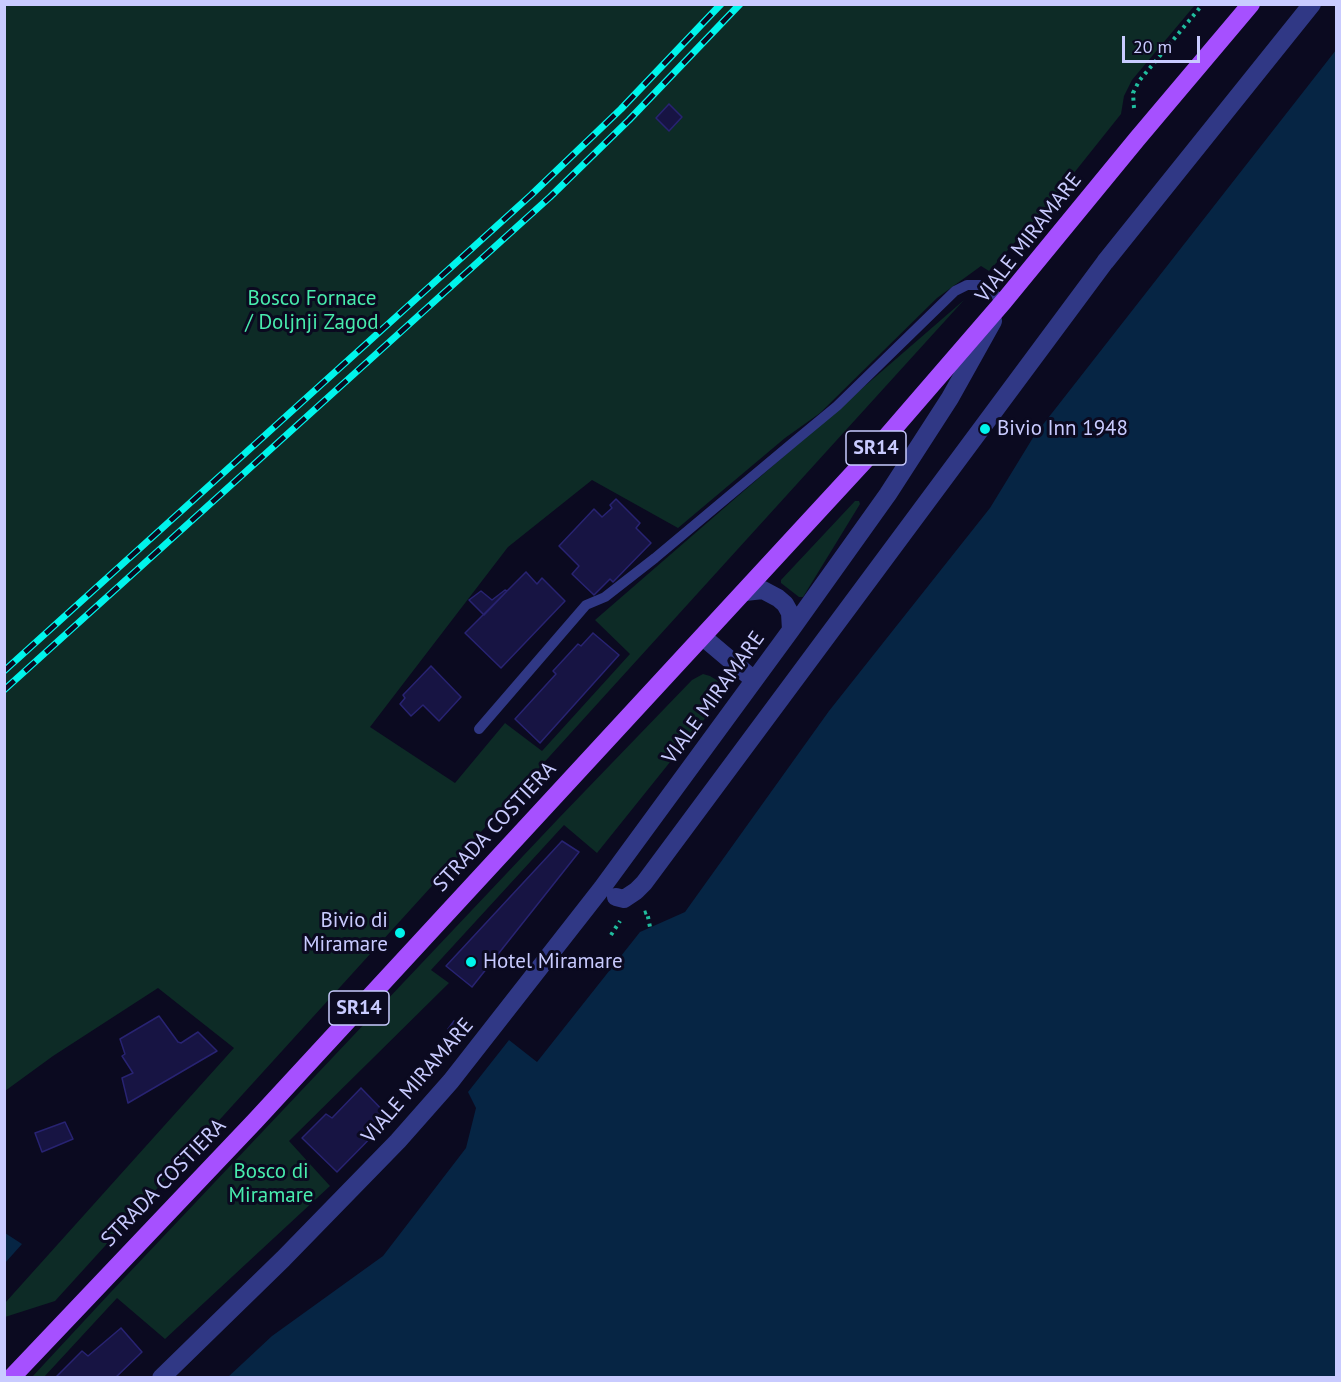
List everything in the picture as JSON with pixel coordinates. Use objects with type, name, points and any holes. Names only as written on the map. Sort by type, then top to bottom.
[{"type":"main road","name":"VIALE MIRAMARE","points":[[1004,301],[1251,4]]},
{"type":"main road","name":"STRADA COSTIERA","points":[[11,1377],[255,1121],[745,592],[882,442],[1004,301]]},
{"type":"street","points":[[616,897],[624,898],[644,883],[1105,262],[1312,4]]},
{"type":"street","name":"VIALE MIRAMARE","points":[[161,1377],[283,1259],[398,1141],[450,1082],[602,888],[888,494],[950,398],[1004,301]]},
{"type":"street","points":[[745,592],[763,590],[778,598],[790,613],[791,630]]},
{"type":"street","points":[[703,637],[754,680]]},
{"type":"lane","points":[[478,729],[586,605],[605,597],[655,558],[837,406],[894,348],[956,291],[967,285],[980,285],[1004,301]]},
{"type":"path","points":[[1137,139],[1133,93],[1139,81],[1203,4]]},
{"type":"path","points":[[647,912],[650,927]]},
{"type":"green space","name":"Bosco Fornace / Doljnji Zagod","points":[[5,5],[1195,5],[1132,80],[1124,96],[1121,114],[1050,203],[989,271],[981,266],[937,298],[820,413],[785,438],[678,528],[592,480],[508,547],[370,727],[455,783],[505,723],[542,751],[630,654],[595,620],[964,300],[55,1301],[5,1317],[5,1303],[234,1048],[158,988],[53,1056],[5,1091]]},
{"type":"green space","points":[[855,501],[859,501],[860,504],[803,597],[799,597],[781,583],[781,580]]},
{"type":"green space","name":"Bosco di Miramare","points":[[703,674],[718,681],[723,688],[715,706],[597,853],[564,825],[431,970],[449,983],[289,1141],[330,1186],[165,1339],[117,1298],[44,1377],[32,1377],[558,819],[692,680]]},
{"type":"water","points":[[1336,50],[1336,1377],[228,1377],[272,1336],[383,1256],[466,1148],[476,1108],[468,1092],[509,1040],[537,1062],[640,932],[685,912],[829,711],[990,508],[1034,436]]},
{"type":"water","points":[[5,1233],[22,1244],[5,1263]]},
{"type":"building","points":[[669,104],[682,117],[669,131],[656,118]]},
{"type":"building","points":[[616,499],[640,523],[636,528],[651,543],[613,582],[610,579],[594,595],[572,574],[579,566],[559,546],[594,509],[602,517],[612,508],[610,505]]},
{"type":"building","points":[[526,572],[537,584],[542,578],[565,601],[501,668],[465,633]]},
{"type":"building","points":[[505,590],[507,591],[484,615],[469,600],[481,591],[492,600]]},
{"type":"building","points":[[593,633],[619,655],[540,743],[515,719],[556,674],[553,671],[578,644],[581,646]]},
{"type":"building","points":[[431,666],[461,697],[439,721],[423,705],[411,716],[400,704],[405,698],[403,695]]},
{"type":"building","points":[[562,841],[579,852],[472,987],[446,966]]},
{"type":"building","points":[[159,1016],[178,1042],[181,1043],[198,1032],[217,1051],[128,1103],[122,1078],[133,1073],[122,1056],[125,1054],[120,1039]]},
{"type":"building","points":[[454,1021],[464,1029],[458,1036],[448,1029]]},
{"type":"building","points":[[361,1088],[390,1118],[337,1172],[302,1138],[326,1114],[332,1118]]},
{"type":"building","points":[[65,1122],[73,1139],[42,1152],[35,1133]]},
{"type":"building","points":[[121,1328],[142,1352],[115,1378],[55,1378],[82,1351],[88,1356]]},
{"type":"railway","points":[[4,671],[531,195],[621,109],[721,4]]},
{"type":"railway","points":[[4,690],[550,197],[629,120],[740,4]]},
{"type":"place","name":"Bivio Inn 1948","points":[[985,429]]},
{"type":"place","name":"Bivio di Miramare","points":[[400,933]]},
{"type":"place","name":"Hotel Miramare","points":[[471,962]]}]
